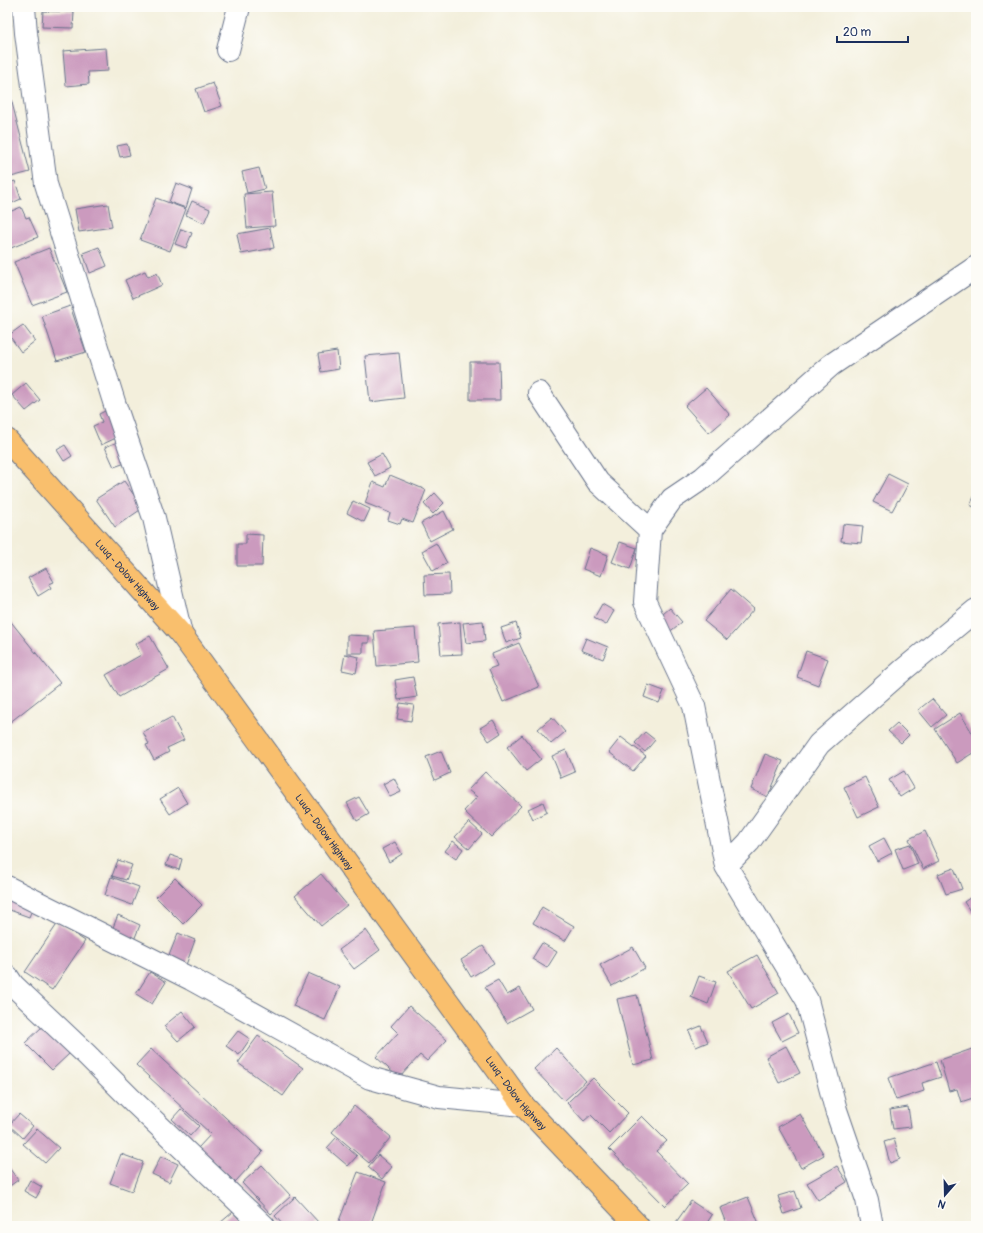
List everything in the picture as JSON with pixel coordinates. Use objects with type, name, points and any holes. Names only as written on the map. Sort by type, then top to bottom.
[{"type":"main road","name":"Luuq - Dolow Highway","points":[[7,440],[181,634],[523,1105],[638,1226]]},
{"type":"street","points":[[24,7],[26,33],[46,184],[115,405],[154,518],[181,634]]},
{"type":"street","points":[[228,50],[239,7]]},
{"type":"street","points":[[872,1226],[867,1200],[836,1110],[807,1000],[726,866],[694,706],[645,602],[650,530],[672,499],[703,478],[832,365],[976,267]]},
{"type":"street","points":[[539,394],[598,482],[650,530]]},
{"type":"street","points":[[726,866],[749,842],[819,744],[976,610]]},
{"type":"street","points":[[7,887],[191,979],[370,1078],[439,1097],[523,1105]]},
{"type":"street","points":[[7,976],[13,985],[264,1226]]},
{"type":"building","points":[[8,10],[11,26],[7,26]]},
{"type":"building","points":[[43,11],[74,12],[73,28],[42,27]]},
{"type":"building","points":[[106,48],[108,71],[88,72],[89,84],[66,86],[63,51]]},
{"type":"building","points":[[213,83],[222,106],[204,112],[196,89]]},
{"type":"building","points":[[11,99],[30,172],[7,178],[7,100]]},
{"type":"building","points":[[127,144],[130,155],[120,157],[117,146]]},
{"type":"building","points":[[259,168],[265,189],[247,193],[242,172]]},
{"type":"building","points":[[15,181],[21,199],[7,205],[7,184]]},
{"type":"building","points":[[176,183],[192,189],[186,208],[169,202]]},
{"type":"building","points":[[272,192],[275,226],[247,228],[244,194]]},
{"type":"building","points":[[156,198],[186,209],[170,251],[140,240]]},
{"type":"building","points":[[192,201],[210,209],[204,223],[186,215]]},
{"type":"building","points":[[108,204],[112,227],[79,232],[75,209]]},
{"type":"building","points":[[21,207],[26,218],[29,217],[38,237],[11,248],[7,239],[7,213]]},
{"type":"building","points":[[270,228],[274,248],[241,254],[237,234]]},
{"type":"building","points":[[181,229],[192,233],[186,248],[175,244]]},
{"type":"building","points":[[99,247],[107,266],[90,273],[83,253]]},
{"type":"building","points":[[49,248],[67,292],[32,305],[14,262]]},
{"type":"building","points":[[145,271],[148,277],[157,273],[162,285],[133,298],[125,280]]},
{"type":"building","points":[[70,306],[86,352],[57,361],[42,316]]},
{"type":"building","points":[[23,325],[35,341],[21,352],[9,335]]},
{"type":"building","points":[[337,351],[339,369],[321,372],[318,354]]},
{"type":"building","points":[[399,353],[404,398],[370,402],[365,356]]},
{"type":"building","points":[[470,362],[499,362],[500,400],[470,400]]},
{"type":"building","points":[[26,383],[40,400],[26,411],[12,395]]},
{"type":"building","points":[[706,388],[730,415],[709,433],[685,406]]},
{"type":"building","points":[[105,411],[116,438],[101,445],[93,426],[102,422],[99,414]]},
{"type":"building","points":[[120,441],[128,462],[114,467],[105,447]]},
{"type":"building","points":[[65,445],[72,456],[64,461],[57,450]]},
{"type":"building","points":[[382,454],[390,468],[375,476],[367,462]]},
{"type":"building","points":[[888,474],[908,484],[892,511],[873,502]]},
{"type":"building","points":[[390,475],[426,490],[413,523],[402,519],[400,524],[388,520],[390,513],[365,503],[373,482],[385,487]]},
{"type":"building","points":[[124,481],[143,508],[115,527],[96,499]]},
{"type":"building","points":[[435,493],[444,503],[433,514],[424,504]]},
{"type":"building","points":[[976,493],[976,508],[970,505]]},
{"type":"building","points":[[353,501],[370,509],[364,522],[347,513]]},
{"type":"building","points":[[444,511],[453,529],[430,541],[421,523]]},
{"type":"building","points":[[843,524],[863,526],[861,543],[841,541]]},
{"type":"building","points":[[246,534],[263,535],[262,566],[237,566],[237,544],[246,544]]},
{"type":"building","points":[[620,542],[637,548],[630,569],[612,562]]},
{"type":"building","points":[[436,543],[447,563],[433,571],[422,551]]},
{"type":"building","points":[[590,548],[608,555],[601,576],[583,569]]},
{"type":"building","points":[[46,568],[54,582],[49,584],[51,588],[38,596],[28,578]]},
{"type":"building","points":[[449,574],[450,594],[425,595],[424,575]]},
{"type":"building","points":[[731,589],[754,609],[727,640],[704,621]]},
{"type":"building","points":[[602,604],[614,611],[606,625],[594,618]]},
{"type":"building","points":[[670,608],[682,622],[668,633],[657,619]]},
{"type":"building","points":[[8,618],[60,683],[9,723],[7,721]]},
{"type":"building","points":[[483,621],[485,641],[466,643],[463,623]]},
{"type":"building","points":[[460,622],[462,654],[441,655],[438,624]]},
{"type":"building","points":[[516,623],[521,638],[506,643],[501,628]]},
{"type":"building","points":[[415,628],[418,662],[377,666],[374,631]]},
{"type":"building","points":[[347,635],[369,636],[369,643],[363,643],[363,653],[347,653]]},
{"type":"building","points":[[150,636],[169,669],[119,697],[106,675],[141,655],[135,644]]},
{"type":"building","points":[[586,638],[608,647],[603,659],[581,650]]},
{"type":"building","points":[[519,643],[539,687],[503,702],[489,669],[497,666],[492,654]]},
{"type":"building","points":[[806,651],[828,659],[818,685],[797,677]]},
{"type":"building","points":[[345,654],[359,657],[356,673],[342,670]]},
{"type":"building","points":[[413,677],[417,697],[398,700],[395,680]]},
{"type":"building","points":[[648,685],[664,691],[659,703],[644,697]]},
{"type":"building","points":[[932,699],[946,715],[932,727],[918,710]]},
{"type":"building","points":[[400,703],[414,705],[411,721],[397,719]]},
{"type":"building","points":[[960,713],[976,739],[976,751],[957,763],[935,729]]},
{"type":"building","points":[[172,717],[184,740],[167,748],[169,752],[154,760],[146,745],[149,744],[143,732]]},
{"type":"building","points":[[552,717],[565,732],[551,744],[538,729]]},
{"type":"building","points":[[493,720],[501,733],[489,741],[480,728]]},
{"type":"building","points":[[897,723],[909,735],[901,743],[888,731]]},
{"type":"building","points":[[645,732],[655,740],[645,752],[635,743]]},
{"type":"building","points":[[522,735],[541,759],[526,771],[507,747]]},
{"type":"building","points":[[621,737],[646,756],[633,771],[609,752]]},
{"type":"building","points":[[566,750],[575,772],[561,778],[552,756]]},
{"type":"building","points":[[441,751],[450,773],[435,780],[426,757]]},
{"type":"building","points":[[765,754],[783,761],[768,797],[751,789]]},
{"type":"building","points":[[904,771],[914,788],[900,797],[889,780]]},
{"type":"building","points":[[485,772],[521,806],[491,837],[464,811],[477,797],[468,790]]},
{"type":"building","points":[[865,777],[879,807],[858,817],[844,787]]},
{"type":"building","points":[[394,778],[401,792],[390,797],[383,784]]},
{"type":"building","points":[[178,788],[187,803],[170,814],[160,799]]},
{"type":"building","points":[[359,797],[369,814],[357,821],[347,803]]},
{"type":"building","points":[[543,802],[547,812],[533,819],[528,809]]},
{"type":"building","points":[[469,822],[482,834],[469,849],[455,837]]},
{"type":"building","points":[[925,831],[939,861],[923,869],[909,839]]},
{"type":"building","points":[[884,838],[892,853],[877,861],[869,846]]},
{"type":"building","points":[[453,841],[463,849],[456,859],[445,851]]},
{"type":"building","points":[[395,842],[402,854],[389,862],[382,849]]},
{"type":"building","points":[[910,844],[918,864],[903,870],[895,849]]},
{"type":"building","points":[[170,855],[182,859],[179,870],[166,865]]},
{"type":"building","points":[[118,860],[132,865],[126,880],[112,876]]},
{"type":"building","points":[[954,868],[962,889],[946,894],[938,874]]},
{"type":"building","points":[[321,874],[347,905],[321,926],[295,896]]},
{"type":"building","points":[[111,877],[139,887],[132,905],[105,895]]},
{"type":"building","points":[[175,878],[202,905],[183,924],[156,897]]},
{"type":"building","points":[[7,891],[35,902],[29,917],[7,909]]},
{"type":"building","points":[[974,895],[976,898],[976,911],[972,914],[964,902]]},
{"type":"building","points":[[542,907],[574,926],[565,941],[533,923]]},
{"type":"building","points":[[118,915],[140,925],[134,940],[112,930]]},
{"type":"building","points":[[58,923],[85,941],[52,990],[25,972]]},
{"type":"building","points":[[366,930],[380,950],[354,969],[339,950]]},
{"type":"building","points":[[178,933],[195,940],[186,965],[168,958]]},
{"type":"building","points":[[542,943],[557,952],[547,968],[532,959]]},
{"type":"building","points":[[483,946],[494,963],[471,977],[461,960]]},
{"type":"building","points":[[633,947],[645,968],[612,986],[600,965]]},
{"type":"building","points":[[757,955],[779,993],[751,1009],[728,971]]},
{"type":"building","points":[[150,972],[166,982],[152,1004],[136,994]]},
{"type":"building","points":[[308,973],[340,987],[325,1020],[293,1006]]},
{"type":"building","points":[[699,976],[716,982],[708,1004],[691,997]]},
{"type":"building","points":[[498,980],[507,995],[520,988],[532,1009],[507,1023],[485,987]]},
{"type":"building","points":[[637,995],[653,1060],[633,1065],[617,999]]},
{"type":"building","points":[[409,1006],[447,1040],[427,1061],[420,1055],[399,1078],[376,1057],[398,1033],[391,1026]]},
{"type":"building","points":[[182,1011],[195,1027],[178,1041],[164,1026]]},
{"type":"building","points":[[789,1014],[798,1033],[782,1041],[772,1023]]},
{"type":"building","points":[[43,1026],[70,1053],[52,1070],[25,1043]]},
{"type":"building","points":[[701,1026],[708,1042],[696,1047],[689,1031]]},
{"type":"building","points":[[238,1031],[250,1039],[239,1055],[226,1046]]},
{"type":"building","points":[[258,1036],[303,1068],[283,1096],[238,1063]]},
{"type":"building","points":[[786,1046],[800,1073],[779,1083],[766,1057]]},
{"type":"building","points":[[556,1048],[586,1081],[564,1101],[534,1069]]},
{"type":"building","points":[[975,1048],[976,1097],[961,1102],[957,1089],[949,1091],[940,1060]]},
{"type":"building","points":[[151,1049],[263,1152],[235,1182],[198,1148],[211,1134],[136,1065]]},
{"type":"building","points":[[936,1062],[941,1077],[922,1083],[924,1091],[896,1100],[888,1078]]},
{"type":"building","points":[[593,1078],[628,1113],[609,1133],[591,1115],[584,1121],[567,1103]]},
{"type":"building","points":[[354,1106],[391,1137],[369,1163],[332,1132]]},
{"type":"building","points":[[908,1107],[911,1127],[893,1129],[890,1110]]},
{"type":"building","points":[[181,1109],[199,1126],[190,1136],[172,1119]]},
{"type":"building","points":[[19,1114],[33,1126],[23,1138],[9,1125]]},
{"type":"building","points":[[800,1114],[824,1155],[801,1168],[778,1127]]},
{"type":"building","points":[[642,1116],[667,1141],[656,1151],[688,1184],[665,1206],[609,1149]]},
{"type":"building","points":[[37,1129],[59,1148],[45,1163],[23,1144]]},
{"type":"building","points":[[336,1138],[357,1156],[348,1166],[327,1148]]},
{"type":"building","points":[[894,1139],[900,1159],[890,1163],[884,1142]]},
{"type":"building","points":[[121,1154],[143,1162],[132,1191],[110,1183]]},
{"type":"building","points":[[378,1155],[392,1167],[382,1179],[368,1167]]},
{"type":"building","points":[[161,1156],[178,1164],[169,1182],[152,1174]]},
{"type":"building","points":[[7,1165],[18,1180],[7,1188]]},
{"type":"building","points":[[262,1165],[291,1196],[271,1214],[242,1183]]},
{"type":"building","points":[[837,1166],[847,1182],[818,1200],[807,1183]]},
{"type":"building","points":[[358,1172],[386,1182],[370,1226],[337,1226]]},
{"type":"building","points":[[30,1180],[42,1187],[36,1198],[24,1191]]},
{"type":"building","points":[[795,1191],[801,1208],[784,1214],[778,1196]]},
{"type":"building","points":[[295,1197],[319,1223],[316,1226],[284,1226],[275,1216]]},
{"type":"building","points":[[748,1197],[760,1226],[727,1226],[720,1208]]},
{"type":"building","points":[[691,1201],[712,1215],[705,1226],[674,1225]]},
{"type":"building","points":[[233,1212],[245,1226],[223,1226],[220,1223]]}]
